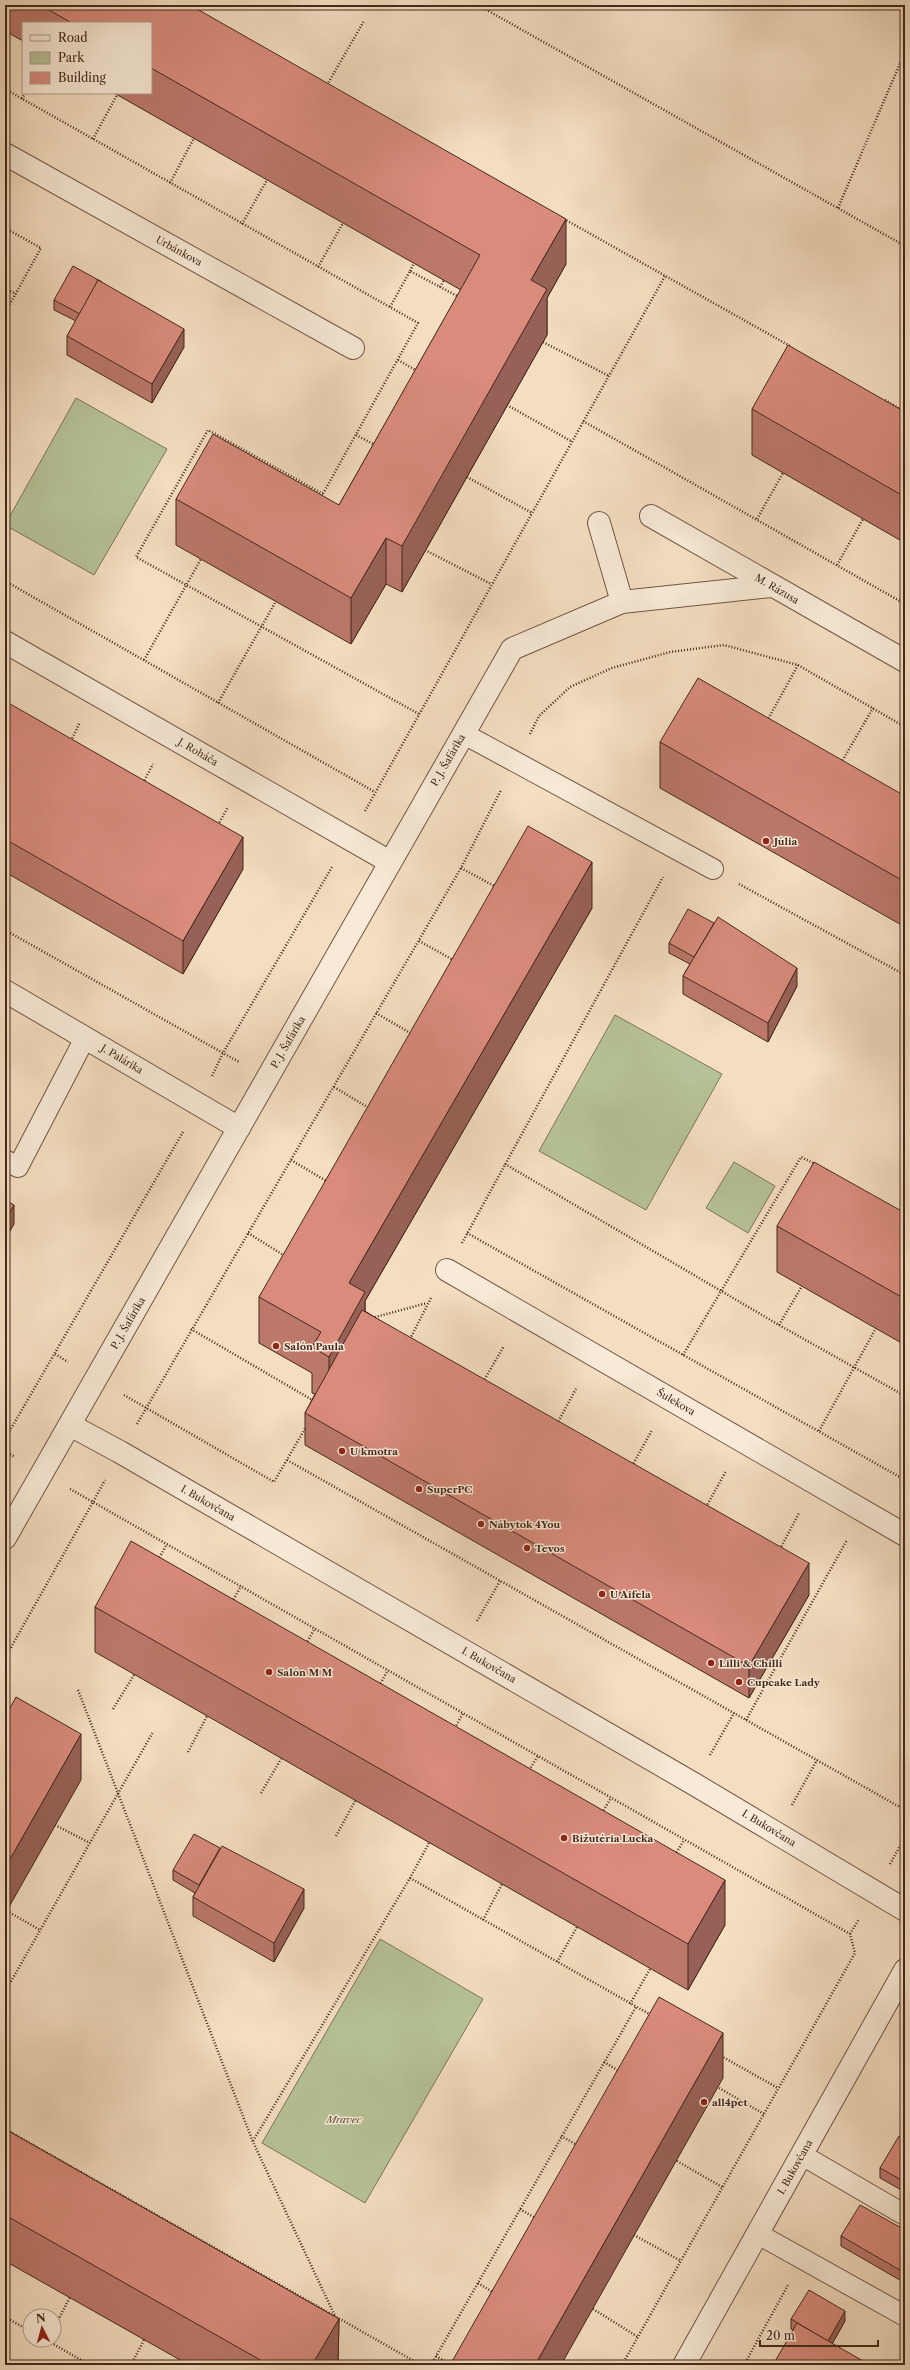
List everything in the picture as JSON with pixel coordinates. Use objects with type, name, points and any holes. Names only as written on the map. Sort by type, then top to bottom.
[{"type":"street","name":"Urbánkova","points":[[5,154],[353,348]]},
{"type":"street","name":"M. Rázusa","points":[[651,516],[771,586],[905,661]]},
{"type":"street","points":[[599,523],[622,602]]},
{"type":"street","name":"P. J. Šafárika","points":[[5,1538],[512,649],[622,602],[771,586]]},
{"type":"street","name":"J. Roháča","points":[[5,642],[390,862]]},
{"type":"street","name":"J. Palárika","points":[[5,991],[239,1128]]},
{"type":"street","name":"Šulekova","points":[[447,1270],[905,1535]]},
{"type":"street","name":"I. Bukovčana","points":[[70,1424],[777,1833],[905,1910]]},
{"type":"street","name":"I. Bukovčana","points":[[684,2365],[905,1970]]},
{"type":"lane","points":[[464,734],[712,870]]},
{"type":"lane","points":[[5,1160],[18,1167],[85,1038]]},
{"type":"lane","points":[[802,2155],[905,2215]]},
{"type":"lane","points":[[758,2234],[905,2316]]},
{"type":"path","points":[[478,5],[905,246]]},
{"type":"path","points":[[327,85],[364,21]]},
{"type":"path","points":[[838,208],[905,52]]},
{"type":"path","points":[[320,81],[334,89]]},
{"type":"path","points":[[22,99],[24,94]]},
{"type":"path","points":[[93,139],[117,95]]},
{"type":"path","points":[[170,183],[194,138]]},
{"type":"path","points":[[242,224],[267,180]]},
{"type":"path","points":[[562,217],[794,349]]},
{"type":"path","points":[[318,267],[343,223]]},
{"type":"path","points":[[5,228],[41,248],[5,313]]},
{"type":"path","points":[[390,307],[414,263]]},
{"type":"path","points":[[410,271],[465,300]]},
{"type":"path","points":[[5,1439],[199,1105],[223,1053],[350,838],[665,276]]},
{"type":"path","points":[[440,287],[444,280]]},
{"type":"path","points":[[5,288],[16,294]]},
{"type":"path","points":[[543,342],[609,376]]},
{"type":"path","points":[[398,360],[423,374]]},
{"type":"path","points":[[877,396],[905,412]]},
{"type":"path","points":[[507,405],[572,441]]},
{"type":"path","points":[[584,421],[905,604]]},
{"type":"path","points":[[323,494],[208,430],[136,557],[419,714]]},
{"type":"path","points":[[356,435],[381,448]]},
{"type":"path","points":[[239,455],[243,449]]},
{"type":"path","points":[[757,519],[783,473]]},
{"type":"path","points":[[467,477],[532,513]]},
{"type":"path","points":[[837,565],[863,519]]},
{"type":"path","points":[[425,550],[491,584]]},
{"type":"path","points":[[144,660],[201,559]]},
{"type":"path","points":[[5,582],[375,792]]},
{"type":"path","points":[[218,703],[276,601]]},
{"type":"path","points":[[5,1658],[120,1452],[461,868],[539,716],[570,687],[612,668],[670,652],[724,645],[798,665],[905,727]]},
{"type":"path","points":[[764,726],[798,665]]},
{"type":"path","points":[[838,768],[873,708]]},
{"type":"path","points":[[68,745],[82,720]]},
{"type":"path","points":[[141,787],[154,762]]},
{"type":"path","points":[[216,830],[229,806]]},
{"type":"path","points":[[407,1345],[428,1303],[678,851]]},
{"type":"path","points":[[461,868],[500,889]]},
{"type":"path","points":[[712,870],[905,975]]},
{"type":"path","points":[[5,930],[267,1078]]},
{"type":"path","points":[[419,941],[458,963]]},
{"type":"path","points":[[376,1013],[416,1036]]},
{"type":"path","points":[[334,1086],[374,1110]]},
{"type":"path","points":[[683,1355],[801,1157],[822,1168]]},
{"type":"path","points":[[291,1160],[331,1184]]},
{"type":"path","points":[[505,1164],[779,1325],[905,1396]]},
{"type":"path","points":[[248,1233],[291,1259]]},
{"type":"path","points":[[467,1233],[905,1480]]},
{"type":"path","points":[[779,1325],[802,1286]]},
{"type":"path","points":[[367,1320],[428,1303]]},
{"type":"path","points":[[819,1432],[876,1328]]},
{"type":"path","points":[[191,1329],[319,1404]]},
{"type":"path","points":[[481,1387],[504,1346]]},
{"type":"path","points":[[55,1354],[274,1482],[308,1422]]},
{"type":"path","points":[[554,1430],[577,1387]]},
{"type":"path","points":[[629,1471],[652,1430]]},
{"type":"path","points":[[287,1460],[905,1810]]},
{"type":"path","points":[[703,1512],[726,1471]]},
{"type":"path","points":[[93,1502],[850,1934],[855,1953],[622,2365]]},
{"type":"path","points":[[777,1554],[799,1513]]},
{"type":"path","points":[[746,1720],[847,1540]]},
{"type":"path","points":[[156,1564],[167,1544]]},
{"type":"path","points":[[488,1603],[500,1581]]},
{"type":"path","points":[[229,1607],[241,1586]]},
{"type":"path","points":[[303,1649],[315,1628]]},
{"type":"path","points":[[377,1691],[388,1670]]},
{"type":"path","points":[[113,1709],[134,1675]]},
{"type":"path","points":[[78,1690],[253,2142],[335,2316]]},
{"type":"path","points":[[721,1736],[734,1712]]},
{"type":"path","points":[[452,1734],[463,1713]]},
{"type":"path","points":[[188,1752],[207,1716]]},
{"type":"path","points":[[5,1992],[153,1732]]},
{"type":"path","points":[[526,1776],[538,1756]]},
{"type":"path","points":[[261,1793],[281,1759]]},
{"type":"path","points":[[777,1833],[817,1760]]},
{"type":"path","points":[[599,1818],[611,1798]]},
{"type":"path","points":[[336,1836],[355,1801]]},
{"type":"path","points":[[55,1825],[90,1843]]},
{"type":"path","points":[[672,1860],[684,1840]]},
{"type":"path","points":[[253,2142],[410,1878],[429,1843]]},
{"type":"path","points":[[410,1878],[656,2018]]},
{"type":"path","points":[[483,1920],[502,1884]]},
{"type":"path","points":[[7,1911],[40,1930]]},
{"type":"path","points":[[558,1962],[577,1927]]},
{"type":"path","points":[[630,2004],[650,1969]]},
{"type":"path","points":[[431,2365],[636,2007]]},
{"type":"path","points":[[717,2053],[778,2088]]},
{"type":"path","points":[[604,2062],[621,2072]]},
{"type":"path","points":[[719,2088],[764,2114]]},
{"type":"path","points":[[5,2129],[421,2365]]},
{"type":"path","points":[[561,2136],[584,2149]]},
{"type":"path","points":[[22,2147],[26,2141]]},
{"type":"path","points":[[677,2161],[722,2187]]},
{"type":"path","points":[[96,2187],[99,2182]]},
{"type":"path","points":[[520,2209],[542,2221]]},
{"type":"path","points":[[170,2231],[174,2224]]},
{"type":"path","points":[[634,2235],[681,2261]]},
{"type":"path","points":[[744,2365],[803,2259]]},
{"type":"path","points":[[243,2273],[247,2266]]},
{"type":"path","points":[[478,2283],[500,2296]]},
{"type":"path","points":[[62,2312],[70,2297]]},
{"type":"path","points":[[316,2314],[319,2307]]},
{"type":"path","points":[[593,2309],[638,2336]]},
{"type":"path","points":[[5,2317],[22,2327]]},
{"type":"path","points":[[131,2365],[144,2340]]},
{"type":"path","points":[[61,2348],[90,2365]]},
{"type":"path","points":[[436,2356],[451,2365]]},
{"type":"green space","points":[[76,398],[167,449],[94,575],[5,525]]},
{"type":"green space","points":[[615,1015],[722,1074],[646,1210],[539,1151]]},
{"type":"green space","points":[[734,1162],[775,1186],[748,1233],[706,1208]]},
{"type":"green space","name":"Mravec","points":[[380,1939],[483,1999],[365,2203],[262,2143]]},
{"type":"building","points":[[40,5],[190,5],[566,219],[531,280],[547,289],[402,546],[386,538],[351,598],[176,499],[213,434],[339,505],[480,255],[152,69],[152,22],[70,22]]},
{"type":"building","points":[[73,266],[102,282],[98,280],[80,314],[54,300]]},
{"type":"building","points":[[98,280],[184,329],[152,384],[67,336]]},
{"type":"building","points":[[788,345],[905,412],[905,497],[752,409]]},
{"type":"building","points":[[698,678],[905,796],[905,882],[660,742]]},
{"type":"building","points":[[5,701],[243,837],[183,941],[5,839]]},
{"type":"building","points":[[528,826],[592,862],[349,1283],[365,1292],[329,1357],[312,1347],[321,1332],[259,1297]]},
{"type":"building","points":[[688,909],[714,923],[694,957],[669,943]]},
{"type":"building","points":[[718,917],[797,968],[768,1023],[683,976]]},
{"type":"building","points":[[814,1162],[905,1213],[905,1299],[777,1226]]},
{"type":"building","points":[[5,1200],[14,1205],[5,1221]]},
{"type":"building","points":[[362,1310],[809,1563],[749,1666],[305,1413]]},
{"type":"building","points":[[131,1541],[725,1880],[688,1944],[95,1607]]},
{"type":"building","points":[[16,1697],[81,1734],[5,1868],[5,1717]]},
{"type":"building","points":[[194,1834],[220,1848],[199,1885],[173,1870]]},
{"type":"building","points":[[222,1846],[304,1889],[274,1943],[193,1897]]},
{"type":"building","points":[[659,1997],[723,2033],[535,2365],[450,2365]]},
{"type":"building","points":[[5,2129],[339,2319],[312,2365],[269,2365],[5,2215]]},
{"type":"building","points":[[899,2136],[905,2140],[905,2182],[880,2168]]},
{"type":"building","points":[[860,2205],[905,2230],[905,2273],[841,2236]]},
{"type":"building","points":[[809,2290],[845,2311],[828,2341],[791,2319]]},
{"type":"building","points":[[797,2323],[870,2365],[773,2365]]},
{"type":"place","name":"Júlia","points":[[766,841]]},
{"type":"place","name":"Salón Paula","points":[[276,1346]]},
{"type":"place","name":"U kmotra","points":[[342,1451]]},
{"type":"place","name":"SuperPC","points":[[419,1489]]},
{"type":"place","name":"Nábytok 4You","points":[[481,1524]]},
{"type":"place","name":"Tevos","points":[[527,1548]]},
{"type":"place","name":"U Aifela","points":[[602,1594]]},
{"type":"place","name":"Lilli & Chilli","points":[[711,1663]]},
{"type":"place","name":"Salón M M","points":[[269,1672]]},
{"type":"place","name":"Cupcake Lady","points":[[739,1682]]},
{"type":"place","name":"Bižutéria Lucka","points":[[564,1838]]},
{"type":"place","name":"all4pet","points":[[704,2102]]}]
